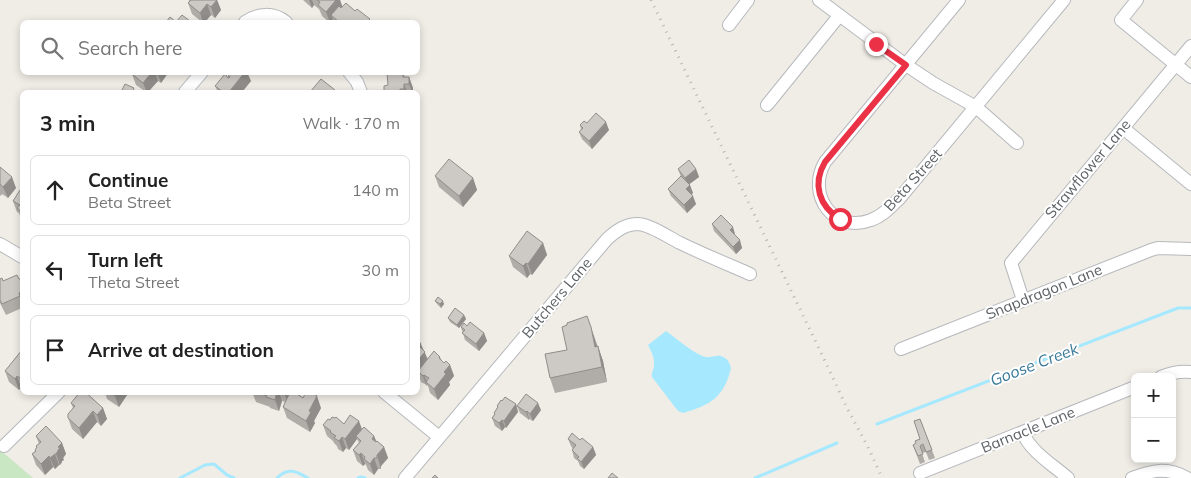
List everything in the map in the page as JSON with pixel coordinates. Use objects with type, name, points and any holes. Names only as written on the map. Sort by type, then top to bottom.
[{"type":"street","points":[[729,25],[748,0]]},
{"type":"street","points":[[819,0],[906,65],[933,83],[976,107],[1017,142]]},
{"type":"street","name":"Beta Street","points":[[957,1],[825,162],[818,186],[821,198],[832,214],[840,219],[860,223],[882,215],[899,198],[1064,0]]},
{"type":"street","points":[[1137,0],[1121,20],[1191,77]]},
{"type":"street","points":[[249,20],[262,15],[275,16],[282,20]]},
{"type":"street","points":[[767,105],[839,16]]},
{"type":"street","name":"Strawflower Lane","points":[[1023,300],[1011,263],[1191,46]]},
{"type":"street","points":[[187,90],[199,75]]},
{"type":"street","points":[[352,75],[359,90]]},
{"type":"street","points":[[1123,128],[1191,184]]},
{"type":"street","name":"Butchers Lane","points":[[405,478],[607,239],[619,229],[640,224],[647,226],[750,274]]},
{"type":"street","points":[[1,245],[20,255]]},
{"type":"street","name":"Snapdragon Lane","points":[[900,349],[1151,250],[1158,248],[1191,249]]},
{"type":"street","points":[[1174,373],[1191,372]]},
{"type":"street","name":"Barnacle Lane","points":[[920,472],[1131,389]]},
{"type":"street","points":[[4,446],[57,395]]},
{"type":"street","points":[[388,395],[439,437]]},
{"type":"street","points":[[1023,432],[1025,439],[1033,448],[1068,478]]},
{"type":"street","points":[[1132,478],[1159,470],[1180,474],[1187,478]]},
{"type":"green space","points":[[0,450],[33,478],[0,478]]},
{"type":"water","points":[[666,331],[702,356],[720,356],[729,362],[731,368],[728,378],[720,393],[709,403],[683,413],[678,411],[652,377],[654,360],[648,345]]},
{"type":"building","points":[[191,0],[217,0],[211,7],[207,4],[200,13],[188,3]]},
{"type":"building","points":[[317,0],[336,0],[326,12],[318,5],[320,2]]},
{"type":"building","points":[[346,3],[355,11],[357,9],[370,19],[337,20],[331,15],[339,6],[341,8]]},
{"type":"building","points":[[182,15],[189,20],[178,20]]},
{"type":"building","points":[[133,75],[150,75],[143,83]]},
{"type":"building","points":[[224,75],[228,78],[230,77],[228,75],[243,75],[231,90],[220,90],[215,86]]},
{"type":"building","points":[[387,75],[409,77],[409,84],[404,84],[404,89],[384,90],[384,86],[388,85]]},
{"type":"building","points":[[321,79],[335,90],[312,90]]},
{"type":"building","points":[[125,84],[134,88],[133,90],[122,90]]},
{"type":"building","points":[[596,113],[606,122],[589,141],[579,132],[583,128],[580,125],[584,121],[587,123]]},
{"type":"building","points":[[449,159],[473,178],[459,196],[435,176]]},
{"type":"building","points":[[689,160],[696,169],[685,178],[678,169]]},
{"type":"building","points":[[0,167],[12,177],[3,187],[0,184]]},
{"type":"building","points":[[681,176],[690,185],[686,189],[693,196],[684,205],[668,189]]},
{"type":"building","points":[[20,190],[20,205],[13,201]]},
{"type":"building","points":[[721,215],[733,227],[730,230],[740,240],[733,247],[712,224]]},
{"type":"building","points":[[527,231],[543,243],[528,264],[526,263],[523,266],[509,256]]},
{"type":"building","points":[[17,275],[20,279],[20,296],[2,304],[0,300],[0,279],[2,278],[3,281]]},
{"type":"building","points":[[438,297],[443,301],[440,304],[435,301]]},
{"type":"building","points":[[455,308],[464,315],[457,325],[448,318]]},
{"type":"building","points":[[587,316],[595,347],[598,346],[602,367],[550,378],[545,354],[567,350],[562,327],[567,325],[567,323]]},
{"type":"building","points":[[470,322],[484,333],[476,344],[462,333],[465,330],[461,327],[464,323],[467,326]]},
{"type":"building","points":[[420,347],[425,352],[420,358]]},
{"type":"building","points":[[434,351],[444,363],[446,361],[450,365],[444,372],[446,374],[434,389],[426,382],[429,378],[420,373],[420,368]]},
{"type":"building","points":[[20,352],[20,378],[17,376],[15,379],[5,371]]},
{"type":"building","points":[[526,394],[538,403],[530,414],[517,406]]},
{"type":"building","points":[[78,395],[88,395],[103,408],[97,415],[93,411],[79,428],[68,418],[68,414],[75,406],[71,403]]},
{"type":"building","points":[[264,395],[276,395],[275,400]]},
{"type":"building","points":[[289,395],[298,395],[303,398],[304,395],[317,396],[306,421],[283,407]]},
{"type":"building","points":[[505,397],[516,404],[504,421],[502,420],[499,423],[492,418],[497,406]]},
{"type":"building","points":[[350,415],[359,421],[345,439],[342,437],[339,441],[334,438],[336,436],[323,425],[332,417],[336,417],[344,424]]},
{"type":"building","points":[[920,419],[932,450],[926,452],[923,444],[920,446],[923,454],[918,456],[913,445],[916,443],[915,441],[920,439],[914,421]]},
{"type":"building","points":[[46,426],[62,443],[58,447],[60,448],[56,454],[50,458],[49,456],[41,464],[32,454],[36,451],[36,446],[41,442],[36,436]]},
{"type":"building","points":[[364,427],[374,436],[372,439],[384,447],[377,455],[377,458],[374,458],[370,464],[361,453],[359,455],[353,450],[361,441],[356,436]]},
{"type":"building","points":[[572,433],[593,447],[581,462],[572,450],[576,445],[568,439]]},
{"type":"building","points":[[612,473],[618,478],[608,478]]},
{"type":"waterway","name":"Goose Creek","points":[[877,424],[1178,308],[1191,308]]},
{"type":"waterway","name":"Goose Creek","points":[[755,478],[837,443]]},
{"type":"waterway","points":[[180,478],[205,465],[214,464],[227,475],[234,478]]},
{"type":"waterway","points":[[277,478],[288,471],[308,478]]},
{"type":"waterway","points":[[358,478],[365,478]]},
{"type":"railway","points":[[651,0],[882,478]]},
{"type":"route","points":[[840,219],[832,214],[821,198],[818,186],[822,168],[906,65],[876,44]]}]
